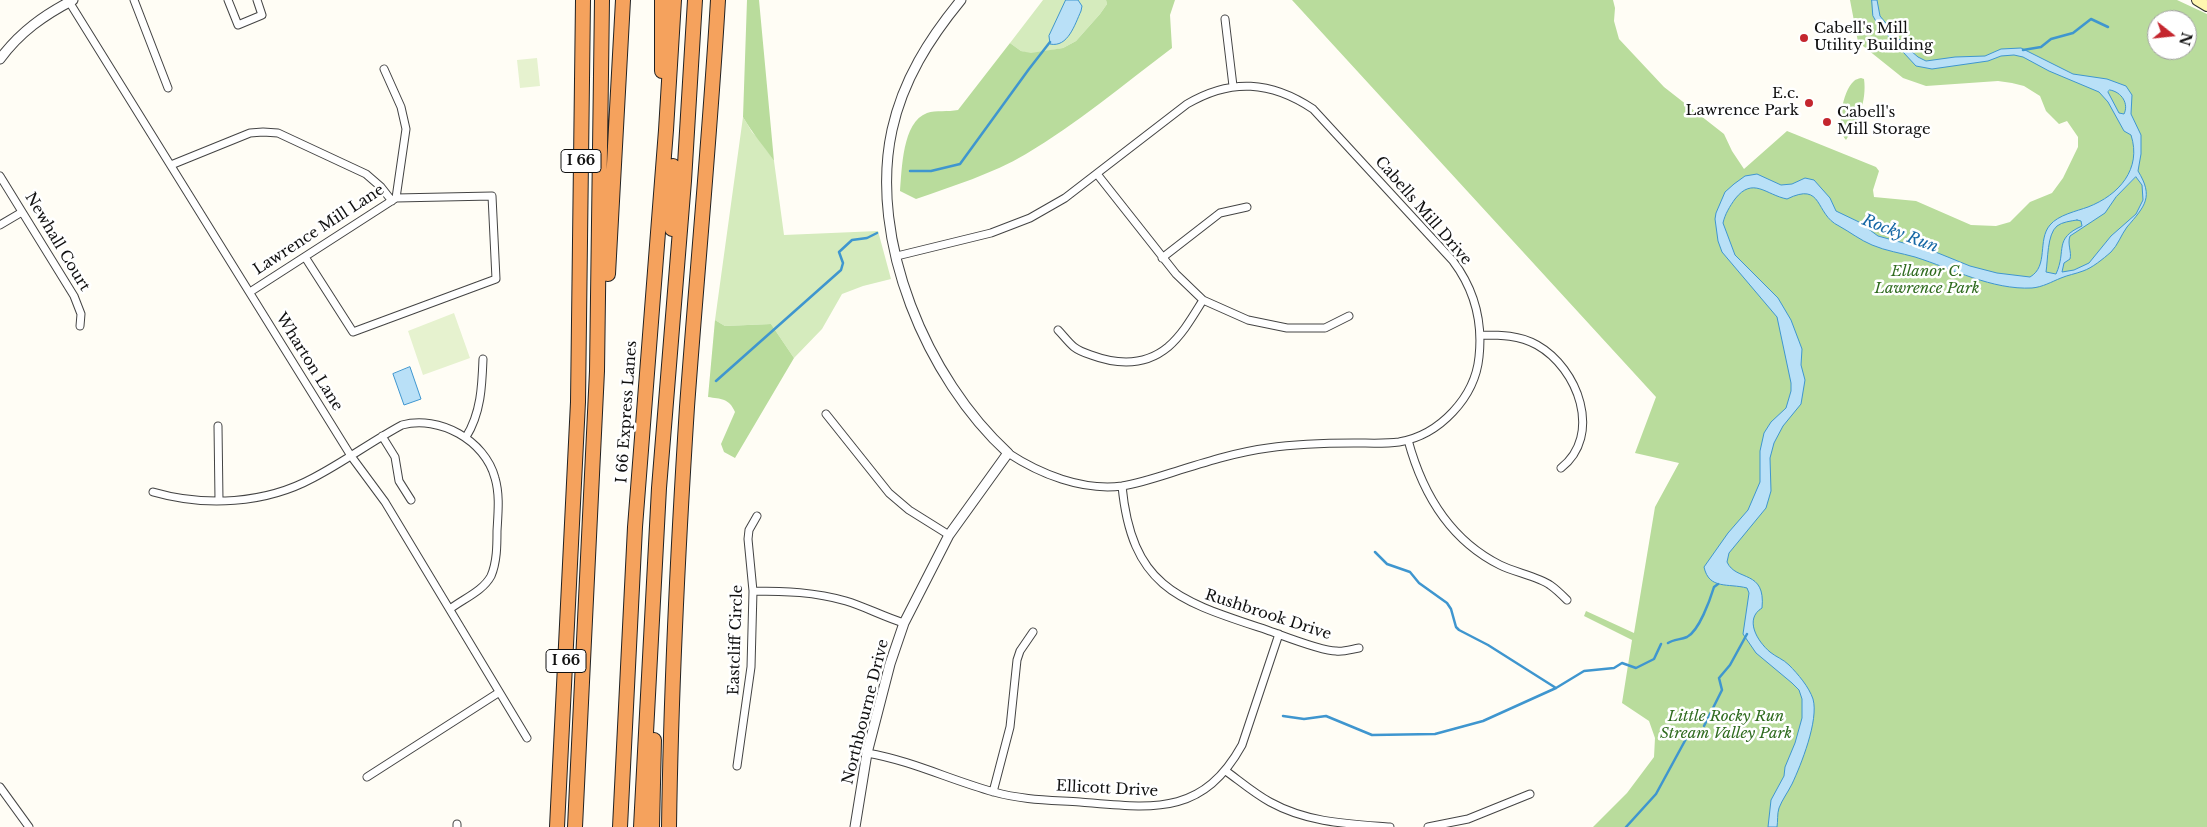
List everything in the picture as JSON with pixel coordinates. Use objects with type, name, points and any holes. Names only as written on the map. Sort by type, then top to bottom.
[{"type":"highway","name":"I 66 Express Lanes","points":[[575,827],[598,371],[602,0]]},
{"type":"highway","points":[[598,371],[607,291],[614,200],[623,0]]},
{"type":"highway","points":[[661,197],[662,0]]},
{"type":"highway","name":"I 66 Express Lanes","points":[[620,827],[635,527],[661,197],[674,0]]},
{"type":"highway","points":[[674,287],[671,197],[683,0]]},
{"type":"highway","points":[[641,827],[654,564],[695,0]]},
{"type":"highway","points":[[668,827],[682,489],[708,161],[718,0]]},
{"type":"highway","name":"I 66","points":[[557,827],[578,402],[583,3]]},
{"type":"highway","points":[[652,827],[655,730],[654,564]]},
{"type":"main road","points":[[2197,0],[2207,6]]},
{"type":"street","points":[[134,0],[168,88]]},
{"type":"street","points":[[228,0],[238,25],[262,15],[257,0]]},
{"type":"street","name":"Cabells Mill Drive","points":[[896,256],[991,233],[1012,226],[1053,205],[1188,104],[1208,93],[1233,86],[1262,88],[1287,94],[1318,114],[1458,268],[1472,293],[1478,317],[1481,335],[1479,360],[1474,378],[1460,403],[1448,417],[1434,428],[1408,440],[1389,443],[1315,444],[1258,449],[1122,486],[1091,485],[1056,477],[1031,467],[1008,453],[970,413],[936,361],[911,305],[896,256],[887,196],[887,162],[892,129],[901,98],[914,67],[931,38],[961,0]]},
{"type":"street","points":[[0,59],[23,33],[70,1]]},
{"type":"street","name":"Wharton Lane","points":[[70,1],[351,456],[384,502],[527,738]]},
{"type":"street","points":[[1225,19],[1233,86]]},
{"type":"street","name":"Lawrence Mill Lane","points":[[250,292],[394,200],[406,129],[401,107],[384,69]]},
{"type":"street","points":[[171,165],[250,133],[278,133],[366,174],[394,200],[492,196],[496,279],[353,332],[305,257]]},
{"type":"street","points":[[1096,174],[1162,258],[1203,300],[1248,320],[1287,328],[1325,328],[1349,316]]},
{"type":"street","name":"Newhall Court","points":[[0,176],[74,296],[81,314],[80,326]]},
{"type":"street","points":[[1162,258],[1220,214],[1247,207]]},
{"type":"street","points":[[0,225],[22,212]]},
{"type":"street","points":[[1058,330],[1074,348],[1081,351],[1111,362],[1140,361],[1155,355],[1170,345],[1203,300]]},
{"type":"street","points":[[1481,335],[1507,335],[1527,340],[1550,354],[1567,374],[1581,407],[1583,426],[1581,443],[1573,458],[1561,468]]},
{"type":"street","points":[[466,437],[474,424],[478,410],[483,359]]},
{"type":"street","points":[[826,414],[889,493],[909,510],[949,534]]},
{"type":"street","points":[[153,492],[197,500],[256,498],[277,493],[313,478],[402,425],[419,421],[430,422],[466,437],[490,465],[496,478],[498,495],[496,555],[491,575],[482,587],[450,609]]},
{"type":"street","points":[[218,426],[219,500]]},
{"type":"street","points":[[382,436],[395,457],[398,476],[411,500]]},
{"type":"street","points":[[1408,440],[1426,491],[1440,514],[1457,533],[1476,550],[1498,564],[1550,584],[1567,600]]},
{"type":"street","name":"Northbourne Drive","points":[[855,827],[867,753],[890,664],[904,623],[949,534],[1008,453]]},
{"type":"street","name":"Rushbrook Drive","points":[[1122,486],[1124,514],[1133,541],[1149,569],[1175,593],[1202,609],[1331,651],[1359,648]]},
{"type":"street","name":"Eastcliff Circle","points":[[737,766],[751,667],[753,591],[748,539],[757,516]]},
{"type":"street","points":[[753,591],[787,591],[822,595],[904,623]]},
{"type":"street","points":[[993,792],[1010,727],[1017,660],[1020,650],[1033,632]]},
{"type":"street","name":"Ellicott Drive","points":[[867,753],[912,763],[1014,798],[1140,807],[1159,806],[1190,798],[1209,786],[1226,771],[1242,745],[1280,634]]},
{"type":"street","points":[[367,777],[498,693]]},
{"type":"street","points":[[1226,771],[1271,803],[1300,815],[1335,823],[1390,827]]},
{"type":"street","points":[[0,787],[29,827]]},
{"type":"street","points":[[1428,827],[1468,819],[1530,794]]},
{"type":"green space","points":[[747,0],[759,0],[774,161],[743,117]]},
{"type":"green space","points":[[1043,0],[1106,0],[1107,4],[1076,41],[1063,48],[1031,54],[1021,51],[1010,43]]},
{"type":"green space","points":[[1106,0],[1175,0],[1170,15],[1172,48],[1082,117],[1026,154],[1000,168],[916,199],[900,191],[905,147],[908,136],[919,118],[931,112],[958,110],[1010,43],[1021,51],[1031,53],[1063,48],[1076,41],[1100,14],[1107,4]]},
{"type":"green space","name":"Ellanor C. Lawrence Park","points":[[1292,0],[1613,0],[1615,8],[1614,21],[1619,39],[1664,87],[1724,134],[1744,169],[1787,131],[1876,167],[1879,171],[1873,190],[1874,197],[1916,201],[1971,225],[1996,226],[2010,222],[2030,202],[2052,193],[2063,178],[2078,147],[2078,137],[2067,121],[2059,124],[2046,111],[2040,96],[2024,86],[1998,81],[1926,86],[1903,78],[1858,42],[1850,0],[2177,0],[2207,14],[2207,827],[1593,827],[1627,793],[1654,757],[1655,738],[1649,721],[1622,703],[1632,640],[1584,616],[1586,611],[1634,633],[1655,507],[1679,463],[1635,453],[1656,397]]},
{"type":"green space","points":[[537,58],[540,86],[520,88],[517,60]]},
{"type":"green space","points":[[1864,79],[1865,87],[1863,103],[1858,119],[1846,140],[1841,128],[1844,101],[1850,86],[1855,80]]},
{"type":"green space","points":[[743,117],[774,161],[784,235],[878,231],[891,279],[863,286],[842,294],[822,329],[794,358],[771,324],[725,326],[715,320]]},
{"type":"green space","points":[[454,313],[470,358],[423,375],[408,331]]},
{"type":"green space","points":[[715,320],[725,326],[771,324],[794,358],[735,458],[724,452],[721,444],[735,412],[733,407],[721,399],[708,397]]},
{"type":"water","points":[[1066,0],[1078,0],[1082,6],[1081,11],[1066,39],[1056,44],[1050,44],[1049,36]]},
{"type":"water","points":[[1872,0],[1877,0],[1880,16],[1904,45],[1926,61],[1955,57],[1985,56],[2001,49],[2021,48],[2073,74],[2107,79],[2126,86],[2132,95],[2131,114],[2141,135],[2141,154],[2138,171],[2146,188],[2146,195],[2143,207],[2113,249],[2094,266],[2032,288],[2002,286],[1987,282],[1915,257],[1872,245],[1831,221],[1818,201],[1813,196],[1807,194],[1799,194],[1787,199],[1760,189],[1748,189],[1735,199],[1730,207],[1723,223],[1735,255],[1778,298],[1791,320],[1802,349],[1801,365],[1805,380],[1801,404],[1783,426],[1774,443],[1770,458],[1771,491],[1766,508],[1729,553],[1727,562],[1731,568],[1755,582],[1759,587],[1762,596],[1762,608],[1754,618],[1753,624],[1757,636],[1770,652],[1787,663],[1796,672],[1806,685],[1813,699],[1814,718],[1804,754],[1792,784],[1779,808],[1777,827],[1768,827],[1771,800],[1784,776],[1785,767],[1795,743],[1802,718],[1802,699],[1799,690],[1756,653],[1743,634],[1749,593],[1747,588],[1715,582],[1710,579],[1704,567],[1728,533],[1748,510],[1760,482],[1760,451],[1764,433],[1771,422],[1786,408],[1791,391],[1791,383],[1777,317],[1722,252],[1718,241],[1715,219],[1725,192],[1745,176],[1757,174],[1781,185],[1792,184],[1805,178],[1814,180],[1830,198],[1836,211],[1859,222],[1878,236],[1933,251],[1970,266],[1997,273],[2030,277],[2039,266],[2044,238],[2050,225],[2063,216],[2099,202],[2118,188],[2130,170],[2133,159],[2134,147],[2131,135],[2124,131],[2108,102],[2099,92],[2049,71],[2023,57],[2014,55],[2001,56],[1988,61],[1932,69],[1916,66],[1878,25],[1873,16]],"holes":[[[2110,90],[2118,93],[2123,99],[2126,106],[2124,114],[2119,113],[2108,92]],[[2136,177],[2142,185],[2143,200],[2136,214],[2111,236],[2089,263],[2074,270],[2062,272],[2064,263],[2070,259],[2070,236],[2105,213],[2116,197]],[[2081,221],[2082,226],[2073,231],[2064,241],[2056,274],[2046,272],[2051,235],[2057,226],[2067,222]]]},
{"type":"water","points":[[410,367],[421,399],[404,405],[393,374]]},
{"type":"waterway","points":[[2023,50],[2041,47],[2051,39],[2073,33],[2091,19],[2108,27]]},
{"type":"waterway","points":[[910,171],[931,171],[960,164],[1050,42]]},
{"type":"waterway","points":[[716,381],[841,270],[843,263],[839,252],[852,240],[867,238],[877,233]]},
{"type":"waterway","points":[[1375,552],[1387,564],[1410,572],[1419,583],[1447,603],[1451,609],[1456,627],[1459,630],[1488,645],[1556,688]]},
{"type":"waterway","points":[[1668,643],[1691,634],[1704,615],[1714,587],[1718,584]]},
{"type":"waterway","points":[[1704,726],[1722,690],[1719,678],[1730,665],[1747,634]]},
{"type":"waterway","points":[[1283,716],[1304,719],[1326,716],[1372,735],[1435,734],[1483,721],[1556,688],[1584,671],[1614,668],[1622,663],[1636,668],[1654,659],[1661,644]]},
{"type":"waterway","points":[[1626,827],[1656,794],[1687,737],[1699,729]]},
{"type":"place","name":"Cabell's Mill Utility Building","points":[[1804,38]]},
{"type":"place","name":"E.c. Lawrence Park","points":[[1809,103]]},
{"type":"place","name":"Cabell's Mill Storage","points":[[1827,122]]},
{"type":"water label","name":"Rocky Run","points":[[1900,234]]},
{"type":"park label","name":"Little Rocky Run Stream Valley Park","points":[[1726,726]]}]
